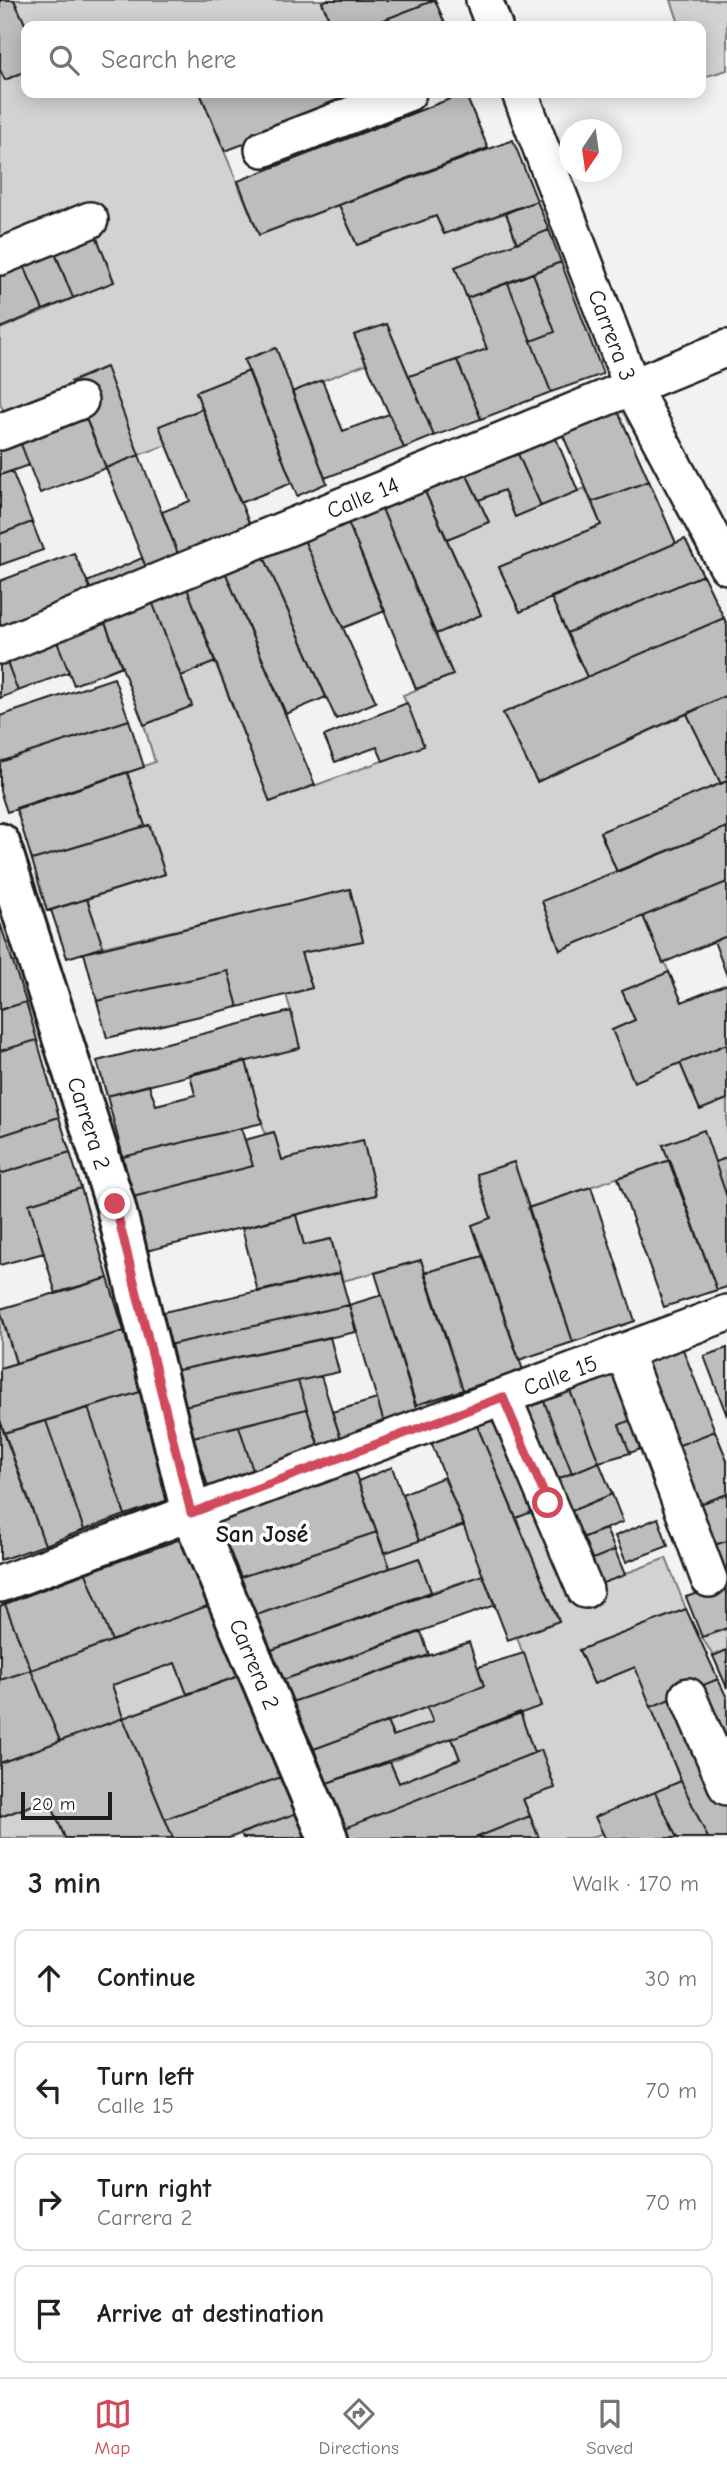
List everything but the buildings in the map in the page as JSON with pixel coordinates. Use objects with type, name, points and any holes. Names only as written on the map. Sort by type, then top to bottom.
[{"type":"main road","name":"Carrera 2","points":[[0,843],[115,1204],[191,1513],[328,1838]]},
{"type":"street","points":[[484,0],[492,21]]},
{"type":"street","points":[[263,149],[395,98]]},
{"type":"street","name":"Carrera 3","points":[[522,98],[632,387],[727,566]]},
{"type":"street","points":[[0,257],[90,220]]},
{"type":"street","name":"Calle 14","points":[[0,646],[727,348]]},
{"type":"street","points":[[0,432],[79,401]]},
{"type":"street","name":"Calle 15","points":[[0,1584],[727,1314]]},
{"type":"street","points":[[624,1352],[709,1579]]},
{"type":"street","points":[[503,1397],[585,1590]]},
{"type":"street","points":[[688,1696],[727,1787]]},
{"type":"shaded area","points":[[14,0],[327,0],[322,3],[330,21],[24,21]]},
{"type":"shaded area","points":[[671,0],[727,0],[727,70],[706,76],[706,21],[678,21]]},
{"type":"shaded area","points":[[0,70],[5,80],[21,73],[21,98],[202,98],[259,235],[339,205],[357,245],[436,216],[444,234],[506,213],[517,243],[455,267],[487,349],[409,376],[386,324],[354,335],[366,364],[292,392],[276,348],[245,359],[249,371],[196,392],[202,409],[160,426],[167,445],[139,455],[105,367],[71,381],[76,393],[7,420],[0,403],[0,329],[114,281],[90,220],[0,257]]},
{"type":"shaded area","points":[[585,488],[601,525],[499,568],[520,612],[551,597],[587,677],[503,714],[537,782],[687,714],[721,784],[600,832],[617,872],[542,902],[560,950],[643,916],[669,972],[622,991],[635,1020],[612,1030],[680,1063],[700,1110],[727,1099],[727,1158],[715,1162],[663,1145],[670,1160],[528,1208],[513,1162],[477,1175],[491,1218],[472,1225],[483,1256],[424,1273],[421,1260],[343,1281],[331,1239],[304,1245],[296,1215],[376,1195],[363,1141],[282,1160],[274,1132],[265,1134],[246,1061],[291,1011],[286,995],[312,988],[301,953],[363,941],[350,890],[103,947],[87,899],[165,874],[150,825],[145,826],[127,772],[155,762],[144,725],[192,706],[181,676],[215,662],[270,802],[423,746],[403,695],[453,675],[436,634],[481,615],[447,539],[489,522],[479,500],[504,490],[515,517]]},
{"type":"shaded area","points":[[0,1313],[16,1363],[0,1368]]},
{"type":"shaded area","points":[[548,1504],[585,1589],[666,1558],[686,1609],[579,1650],[594,1684],[635,1667],[681,1781],[655,1792],[603,1833],[590,1838],[539,1838],[523,1799],[555,1788],[542,1750],[534,1753],[520,1712],[541,1705],[517,1637],[559,1621],[516,1518]]},
{"type":"shaded area","points":[[464,1525],[483,1575],[431,1592],[419,1558],[390,1568],[384,1553]]},
{"type":"shaded area","points":[[727,1629],[727,1650],[713,1656],[702,1637]]},
{"type":"shaded area","points":[[175,1663],[187,1694],[123,1718],[112,1685]]},
{"type":"shaded area","points":[[427,1707],[433,1722],[393,1736],[387,1722]]},
{"type":"shaded area","points":[[452,1738],[460,1759],[399,1783],[390,1762]]},
{"type":"shaded area","points":[[49,1799],[65,1838],[0,1838],[0,1817]]},
{"type":"district","name":"San José","points":[[262,1534]]},
{"type":"route","points":[[115,1204],[191,1513],[503,1397],[548,1503]]}]
